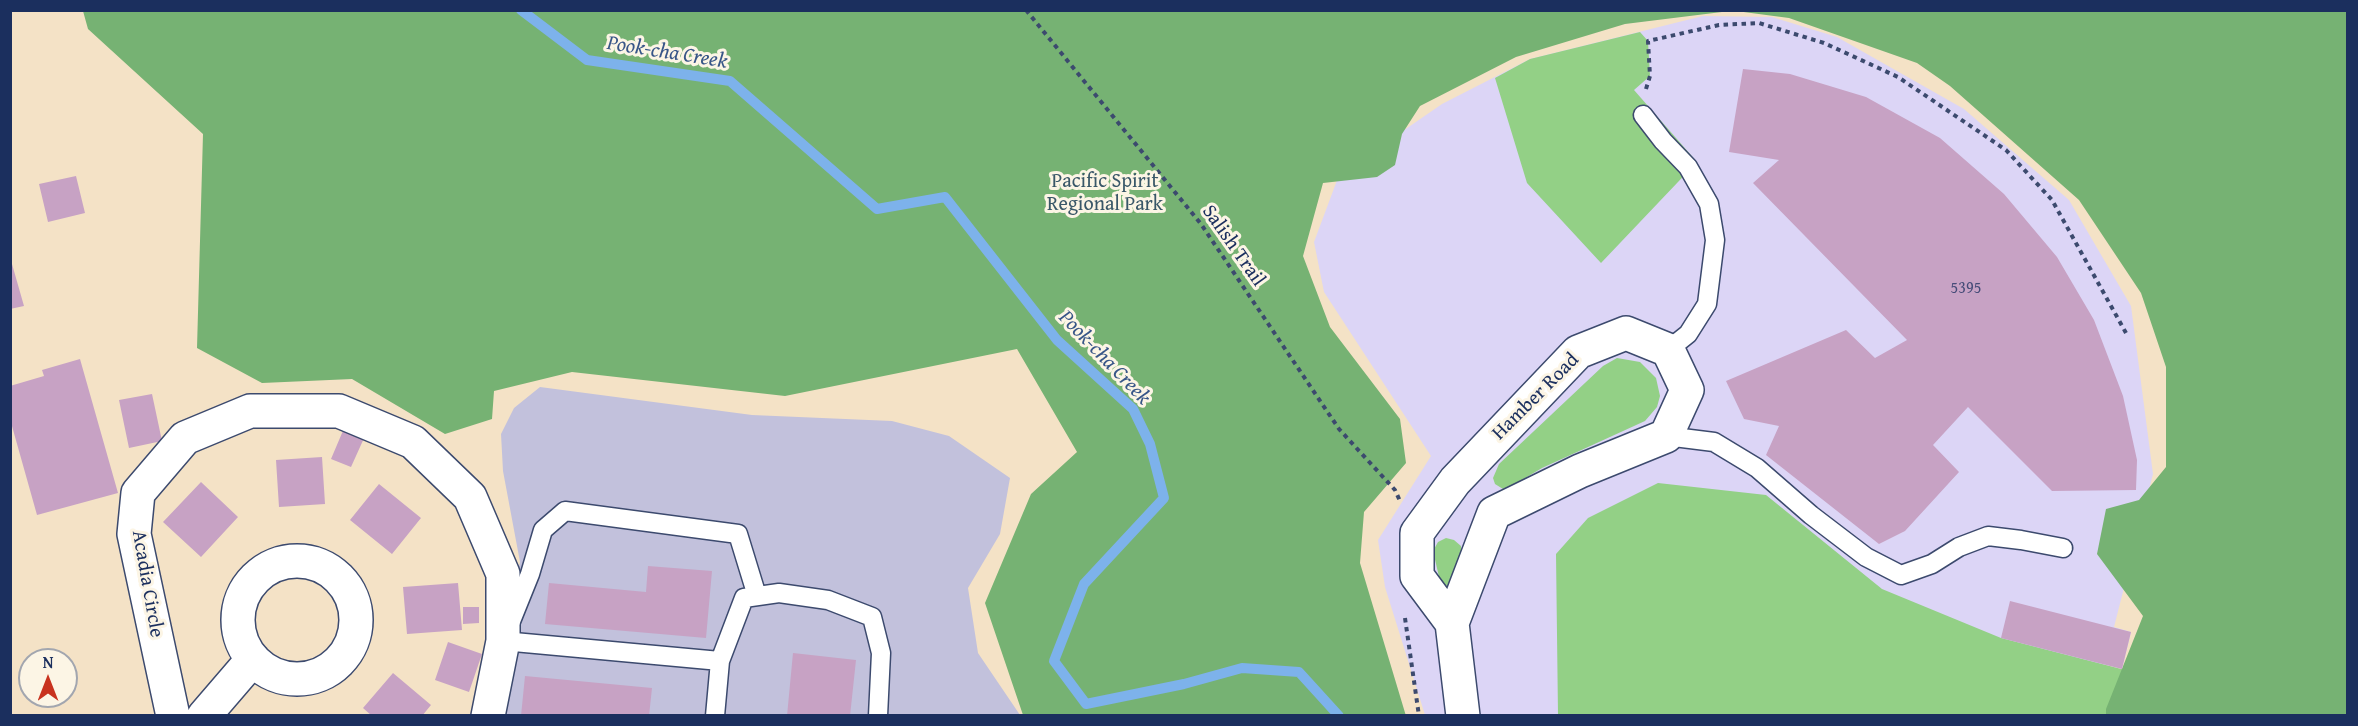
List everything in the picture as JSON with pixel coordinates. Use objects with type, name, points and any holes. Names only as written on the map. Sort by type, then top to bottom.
[{"type":"street","name":"Hamber Road","points":[[1452,623],[1418,576],[1418,533],[1455,481],[1578,352],[1626,333],[1668,350]]},
{"type":"street","points":[[1455,481],[1494,513],[1580,471],[1666,436],[1687,390],[1668,350]]},
{"type":"street","name":"Acadia Circle","points":[[173,716],[134,534],[138,494],[184,438],[250,411],[339,411],[413,442],[470,497],[503,574],[503,641],[488,716]]},
{"type":"street","name":"Hamber Road","points":[[1463,716],[1452,623],[1494,513]]},
{"type":"street","points":[[204,716],[253,659]]},
{"type":"lane","points":[[1643,115],[1663,141],[1688,167],[1709,204],[1715,240],[1707,304],[1688,334],[1668,350]]},
{"type":"lane","points":[[1666,436],[1714,442],[1757,468],[1811,515],[1866,557],[1901,575],[1932,564],[1959,547],[1988,536],[2063,548]]},
{"type":"lane","points":[[720,660],[503,641],[530,574],[543,530],[565,511],[738,534],[757,596]]},
{"type":"lane","points":[[715,716],[720,660],[744,598],[779,593],[828,600],[872,617],[881,652],[878,716]]},
{"type":"path","name":"Salish Trail","points":[[1026,10],[1201,224],[1339,429],[1395,490],[1403,507]]},
{"type":"path","points":[[1643,115],[1640,107],[1650,76],[1648,41],[1719,25],[1759,22],[1824,43],[1856,57],[1898,76],[2006,150],[2052,200],[2126,333]]},
{"type":"shaded area","points":[[1703,16],[1772,17],[1837,37],[1964,109],[2069,200],[2131,306],[2153,474],[2114,627],[2131,632],[2122,669],[2105,665],[2092,715],[1425,715],[1385,587],[1378,540],[1431,456],[1324,292],[1314,242],[1339,175],[1442,104],[1530,59]]},
{"type":"shaded area","points":[[540,387],[752,415],[892,421],[949,436],[1010,478],[1000,534],[968,588],[978,653],[1020,715],[488,716],[520,562],[503,471],[501,434],[514,408]]},
{"type":"green space","name":"Pacific Spirit Regional Park","points":[[83,10],[1730,11],[1625,24],[1516,57],[1420,106],[1402,134],[1395,165],[1377,177],[1323,183],[1303,256],[1330,327],[1400,419],[1406,463],[1364,512],[1360,563],[1406,716],[1023,715],[985,603],[1031,494],[1077,452],[1017,349],[785,396],[572,372],[494,391],[492,419],[445,434],[352,379],[262,383],[197,348],[203,134],[88,29]]},
{"type":"green space","points":[[1736,11],[2347,11],[2347,715],[2106,715],[2106,709],[2143,616],[2097,554],[2106,509],[2139,500],[2166,467],[2166,367],[2141,293],[2079,200],[1950,86],[1917,63],[1789,18]]},
{"type":"green space","points":[[1640,32],[1648,41],[1650,76],[1634,90],[1697,162],[1601,263],[1527,183],[1495,78],[1530,59]]},
{"type":"green space","points":[[1617,358],[1640,362],[1656,378],[1660,396],[1657,407],[1645,421],[1542,468],[1510,487],[1503,489],[1495,484],[1493,478],[1499,464],[1603,366]]},
{"type":"green space","points":[[1658,483],[1766,495],[1882,589],[2001,638],[2129,671],[2117,715],[1558,715],[1556,554],[1588,518]]},
{"type":"green space","points":[[1446,538],[1454,540],[1461,546],[1461,557],[1451,584],[1446,586],[1440,581],[1433,551],[1438,542]]},
{"type":"building","points":[[1743,69],[1790,74],[1866,97],[1940,138],[2004,194],[2057,257],[2094,320],[2123,396],[2137,460],[2136,490],[2052,491],[1968,407],[1933,445],[1959,472],[1905,531],[1879,544],[1766,455],[1779,426],[1744,419],[1726,381],[1846,330],[1875,358],[1907,340],[1753,183],[1779,160],[1729,152]]},
{"type":"building","points":[[76,176],[85,213],[48,222],[39,184]]},
{"type":"building","points":[[10,257],[24,306],[10,309]]},
{"type":"building","points":[[80,359],[118,493],[37,515],[10,419],[10,386],[44,376],[42,370]]},
{"type":"building","points":[[152,394],[162,441],[129,448],[119,400]]},
{"type":"building","points":[[345,426],[365,436],[351,467],[331,459]]},
{"type":"building","points":[[322,457],[325,504],[279,507],[276,460]]},
{"type":"building","points":[[201,482],[238,517],[201,557],[163,522]]},
{"type":"building","points":[[379,484],[421,518],[392,554],[350,520]]},
{"type":"building","points":[[648,566],[712,571],[706,638],[545,624],[549,583],[646,592]]},
{"type":"building","points":[[458,583],[462,630],[407,634],[403,587]]},
{"type":"building","points":[[2010,601],[2131,632],[2122,669],[2001,638]]},
{"type":"building","points":[[463,607],[479,607],[479,623],[463,624]]},
{"type":"building","points":[[448,642],[482,654],[469,692],[435,680]]},
{"type":"building","points":[[793,653],[856,660],[850,716],[787,716]]},
{"type":"building","points":[[393,673],[431,705],[422,716],[372,716],[363,708]]},
{"type":"building","points":[[525,676],[652,688],[649,716],[521,716]]},
{"type":"waterway","name":"Pook-cha Creek","points":[[521,10],[587,60],[730,81],[877,209],[945,197],[1057,340],[1133,409],[1150,444],[1164,498],[1084,584],[1054,661],[1086,704],[1184,684],[1242,668],[1299,672],[1339,716]]}]
